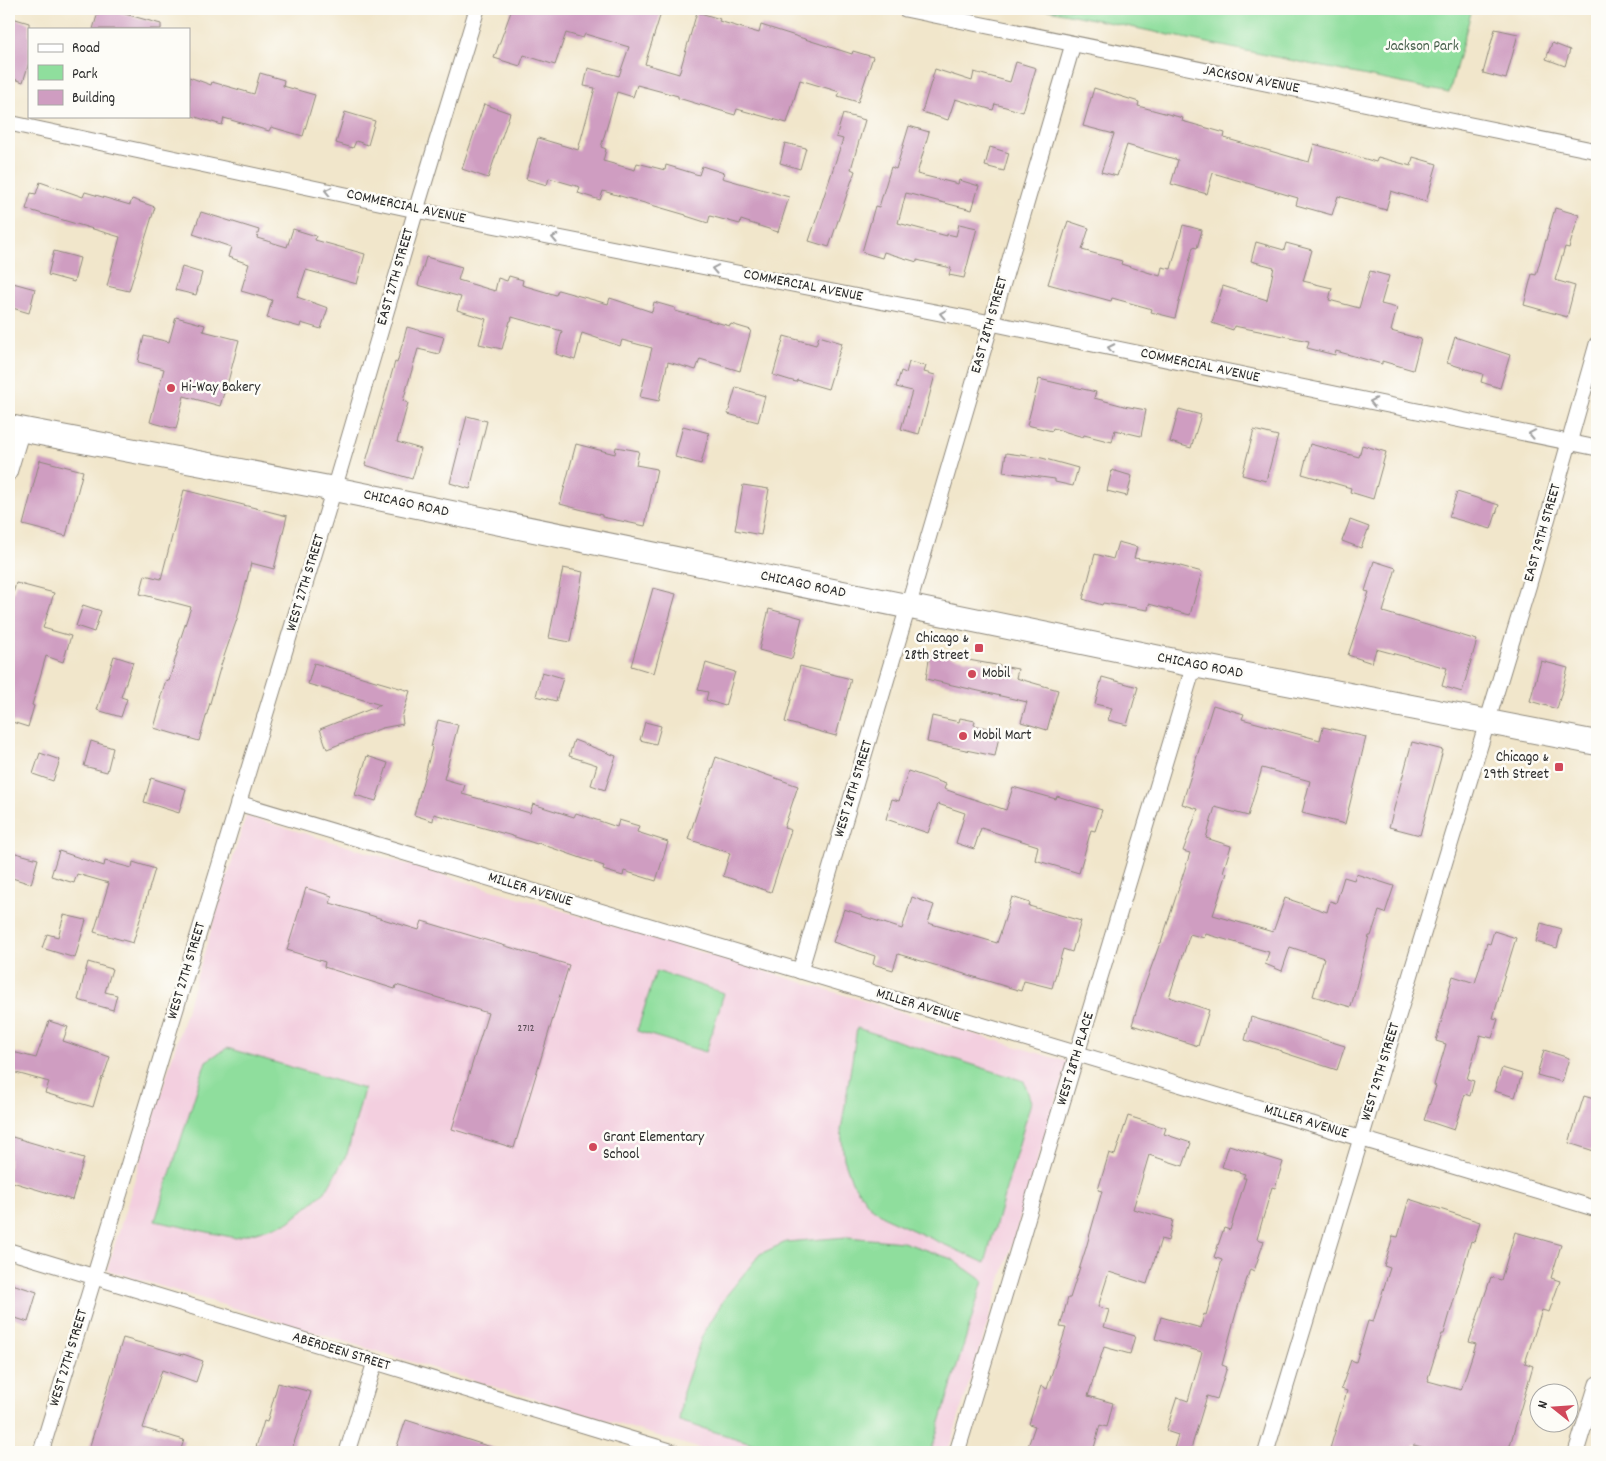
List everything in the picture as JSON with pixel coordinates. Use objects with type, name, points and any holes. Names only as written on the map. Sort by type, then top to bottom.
[{"type":"main road","name":"CHICAGO ROAD","points":[[15,429],[334,489],[1194,665],[1597,743]]},
{"type":"street","name":"EAST 27TH STREET","points":[[334,489],[477,9]]},
{"type":"street","name":"JACKSON AVENUE","points":[[905,9],[1597,151]]},
{"type":"street","name":"EAST 28TH STREET","points":[[908,607],[1073,44]]},
{"type":"street","name":"COMMERCIAL AVENUE","points":[[9,122],[416,210],[991,323],[1597,448]]},
{"type":"street","name":"EAST 29TH STREET","points":[[1487,721],[1529,584],[1597,344]]},
{"type":"street","points":[[9,473],[15,429]]},
{"type":"street","name":"WEST 27TH STREET","points":[[41,1452],[334,489]]},
{"type":"street","name":"WEST 28TH STREET","points":[[800,971],[908,607]]},
{"type":"street","name":"WEST 28TH PLACE","points":[[957,1452],[1194,665]]},
{"type":"street","name":"WEST 29TH STREET","points":[[1266,1452],[1487,721]]},
{"type":"street","name":"MILLER AVENUE","points":[[238,803],[1597,1209]]},
{"type":"street","name":"ABERDEEN STREET","points":[[9,1251],[656,1450],[673,1452]]},
{"type":"street","points":[[347,1452],[374,1362]]},
{"type":"street","points":[[1576,1452],[1597,1384]]},
{"type":"shaded area","name":"Grant Elementary School","points":[[246,816],[1068,1062],[948,1452],[711,1452],[107,1270]]},
{"type":"green space","name":"Jackson Park","points":[[1044,9],[1472,9],[1449,93]]},
{"type":"green space","points":[[656,971],[724,993],[706,1052],[637,1031]]},
{"type":"green space","points":[[857,1028],[1024,1081],[1031,1102],[985,1263],[886,1218],[869,1205],[852,1182],[844,1159],[841,1131]]},
{"type":"green space","points":[[227,1048],[364,1089],[347,1154],[325,1192],[289,1222],[236,1238],[155,1221],[206,1061]]},
{"type":"green space","points":[[847,1237],[903,1242],[952,1259],[983,1281],[931,1452],[781,1452],[679,1421],[683,1392],[702,1336],[726,1296],[760,1254],[786,1242]]},
{"type":"building","points":[[99,9],[107,9],[161,24],[161,28],[93,28]]},
{"type":"building","points":[[512,9],[646,9],[661,13],[645,64],[679,74],[697,12],[759,33],[761,25],[852,54],[853,51],[873,57],[858,102],[838,96],[840,92],[800,80],[787,123],[737,109],[735,115],[637,85],[633,97],[617,92],[601,147],[606,149],[603,161],[635,170],[637,163],[665,170],[666,165],[699,175],[702,166],[724,173],[722,178],[789,197],[778,232],[741,220],[740,224],[710,216],[708,223],[603,191],[600,200],[578,193],[580,187],[549,178],[547,185],[526,179],[538,138],[578,150],[595,88],[584,86],[588,68],[619,76],[629,47],[585,34],[583,38],[566,33],[555,65],[524,55],[520,66],[494,58]]},
{"type":"building","points":[[9,17],[29,23],[29,28],[28,66],[23,82],[9,77]]},
{"type":"building","points":[[1495,29],[1518,34],[1506,79],[1483,73]]},
{"type":"building","points":[[1552,43],[1570,50],[1565,66],[1546,59]]},
{"type":"building","points":[[1016,62],[1036,68],[1023,112],[995,104],[993,110],[955,99],[948,120],[922,112],[935,69],[972,81],[974,72],[1010,82]]},
{"type":"building","points":[[260,73],[284,80],[283,86],[315,95],[303,136],[271,127],[269,131],[224,118],[222,125],[190,115],[190,77],[211,85],[212,82],[254,94]]},
{"type":"building","points":[[1094,88],[1139,102],[1138,106],[1183,118],[1182,121],[1225,133],[1224,138],[1309,162],[1314,144],[1376,162],[1378,157],[1411,166],[1413,157],[1437,164],[1426,202],[1391,191],[1386,210],[1338,196],[1332,215],[1296,205],[1298,198],[1213,173],[1207,194],[1171,184],[1178,160],[1127,145],[1117,176],[1101,172],[1114,134],[1083,126]]},
{"type":"building","points":[[484,104],[510,113],[488,178],[462,169]]},
{"type":"building","points":[[345,112],[375,121],[368,145],[356,141],[353,148],[336,143]]},
{"type":"building","points":[[843,114],[865,120],[851,169],[855,171],[829,247],[809,241],[843,139],[836,137]]},
{"type":"building","points":[[909,126],[929,132],[917,174],[958,184],[959,180],[979,186],[972,210],[906,193],[898,223],[947,236],[947,234],[956,236],[959,224],[977,228],[964,278],[949,275],[951,268],[917,260],[917,262],[884,252],[882,258],[862,252],[875,206],[879,207],[891,167],[896,169]]},
{"type":"building","points":[[785,143],[806,148],[800,169],[780,163]]},
{"type":"building","points":[[990,147],[1009,153],[1004,171],[985,166]]},
{"type":"building","points":[[40,182],[83,197],[85,192],[130,205],[132,199],[155,207],[129,291],[107,286],[120,237],[26,209],[31,193],[36,194]]},
{"type":"building","points":[[1555,208],[1579,215],[1569,248],[1565,247],[1555,280],[1575,286],[1567,317],[1524,305],[1532,274],[1536,275]]},
{"type":"building","points":[[201,212],[259,230],[257,238],[287,247],[293,229],[316,236],[315,240],[365,254],[357,284],[306,270],[297,297],[328,308],[321,329],[301,323],[300,327],[267,318],[272,300],[241,291],[249,264],[228,257],[231,247],[193,234]]},
{"type":"building","points":[[1068,221],[1089,228],[1082,250],[1122,261],[1121,264],[1160,276],[1162,267],[1171,269],[1183,225],[1202,230],[1197,248],[1193,247],[1175,318],[1151,312],[1152,309],[1112,298],[1111,301],[1048,284]]},
{"type":"building","points":[[1256,242],[1284,250],[1286,243],[1312,250],[1303,281],[1332,288],[1329,300],[1359,308],[1370,271],[1389,276],[1381,304],[1397,308],[1391,331],[1421,339],[1413,370],[1382,361],[1382,364],[1336,351],[1335,355],[1307,348],[1309,341],[1234,326],[1233,330],[1212,323],[1223,286],[1267,300],[1274,267],[1251,261]]},
{"type":"building","points":[[54,251],[80,258],[74,282],[48,275]]},
{"type":"building","points":[[426,257],[462,267],[458,280],[495,291],[498,278],[507,281],[509,276],[523,280],[522,285],[556,295],[558,290],[608,304],[610,298],[652,312],[654,302],[675,308],[675,311],[751,330],[740,371],[700,359],[696,370],[668,362],[659,401],[640,397],[652,348],[622,340],[620,346],[582,333],[575,360],[556,354],[562,331],[512,317],[502,349],[479,344],[486,319],[457,310],[461,297],[418,285]]},
{"type":"building","points":[[182,267],[202,273],[196,295],[175,290]]},
{"type":"building","points":[[13,283],[35,289],[29,313],[9,307]]},
{"type":"building","points":[[176,317],[205,325],[203,331],[239,340],[220,406],[184,396],[176,429],[150,422],[164,369],[138,362],[144,336],[169,342]]},
{"type":"building","points":[[407,327],[444,337],[439,354],[418,349],[403,401],[408,403],[397,442],[421,449],[412,479],[365,465]]},
{"type":"building","points":[[784,336],[816,345],[819,336],[842,343],[828,389],[773,375]]},
{"type":"building","points":[[1455,337],[1510,355],[1500,388],[1481,382],[1483,374],[1447,363]]},
{"type":"building","points":[[909,362],[926,366],[924,372],[935,375],[919,434],[901,429],[912,391],[896,387],[901,371],[906,373]]},
{"type":"building","points":[[1039,379],[1096,392],[1094,398],[1146,410],[1141,436],[1115,430],[1112,442],[1084,435],[1083,437],[1053,428],[1052,431],[1027,425]]},
{"type":"building","points":[[736,387],[765,396],[758,422],[728,414]]},
{"type":"building","points":[[1179,409],[1201,415],[1191,448],[1170,442]]},
{"type":"building","points":[[467,416],[487,421],[470,489],[450,483]]},
{"type":"building","points":[[683,426],[709,433],[701,464],[675,457]]},
{"type":"building","points":[[1254,430],[1278,436],[1266,481],[1242,475]]},
{"type":"building","points":[[576,444],[615,454],[616,447],[639,451],[636,465],[657,469],[645,526],[602,517],[602,515],[560,504]]},
{"type":"building","points":[[1310,444],[1359,457],[1362,445],[1386,452],[1373,499],[1350,492],[1351,488],[1302,474]]},
{"type":"building","points":[[1006,453],[1042,458],[1078,468],[1073,486],[1055,482],[1055,479],[1003,472]]},
{"type":"building","points":[[40,460],[83,471],[66,536],[23,525]]},
{"type":"building","points":[[1112,470],[1132,476],[1127,496],[1107,491]]},
{"type":"building","points":[[743,485],[769,489],[761,535],[735,530]]},
{"type":"building","points":[[184,490],[287,516],[274,569],[251,563],[237,619],[221,665],[199,741],[154,728],[162,700],[160,699],[166,680],[169,681],[191,607],[140,594],[145,575],[161,579]]},
{"type":"building","points":[[1457,492],[1499,505],[1491,529],[1449,517]]},
{"type":"building","points":[[1350,520],[1369,527],[1361,548],[1342,541]]},
{"type":"building","points":[[1118,542],[1137,547],[1134,558],[1173,564],[1202,572],[1190,615],[1149,604],[1148,610],[1103,603],[1102,605],[1083,599],[1095,554],[1113,559]]},
{"type":"building","points":[[1374,561],[1396,568],[1383,612],[1477,640],[1462,692],[1442,686],[1447,668],[1376,649],[1372,663],[1348,655],[1369,592],[1365,591]]},
{"type":"building","points":[[563,568],[583,572],[570,642],[549,638]]},
{"type":"building","points":[[16,583],[54,593],[43,628],[71,636],[63,662],[46,656],[32,705],[34,706],[28,727],[9,721],[9,607]]},
{"type":"building","points":[[653,588],[676,594],[654,673],[631,666]]},
{"type":"building","points":[[83,605],[101,611],[94,632],[76,626]]},
{"type":"building","points":[[769,609],[802,618],[792,659],[759,650]]},
{"type":"building","name":"Mobil","points":[[930,653],[1018,669],[1016,678],[1058,690],[1047,730],[1021,722],[1027,702],[926,679]]},
{"type":"building","points":[[114,656],[133,662],[121,697],[127,699],[121,717],[97,710]]},
{"type":"building","points":[[1541,661],[1568,668],[1557,709],[1530,701]]},
{"type":"building","points":[[314,663],[410,691],[402,717],[403,724],[382,728],[327,749],[320,729],[381,705],[308,684]]},
{"type":"building","points":[[706,663],[735,672],[725,706],[706,700],[708,692],[698,690]]},
{"type":"building","points":[[800,666],[851,679],[836,736],[785,722]]},
{"type":"building","points":[[542,672],[563,678],[556,701],[536,696]]},
{"type":"building","points":[[1102,677],[1138,687],[1127,725],[1108,720],[1112,708],[1095,704]]},
{"type":"building","points":[[1213,705],[1244,714],[1242,719],[1320,740],[1323,727],[1366,737],[1345,824],[1302,813],[1310,781],[1262,768],[1248,816],[1215,807],[1206,838],[1231,846],[1223,872],[1227,873],[1213,915],[1273,932],[1285,898],[1327,912],[1330,901],[1336,903],[1344,877],[1354,880],[1356,874],[1394,886],[1385,913],[1379,911],[1371,936],[1369,936],[1351,1007],[1313,996],[1324,958],[1290,947],[1282,971],[1265,964],[1269,952],[1206,934],[1204,938],[1190,934],[1169,997],[1209,1010],[1198,1046],[1132,1025],[1190,853],[1183,851],[1198,809],[1182,804]]},
{"type":"building","name":"Mobil Mart","points":[[932,716],[959,722],[960,718],[975,721],[974,725],[1000,731],[995,756],[927,742]]},
{"type":"building","points":[[438,720],[458,725],[444,779],[465,785],[462,794],[530,813],[533,804],[574,817],[576,813],[617,827],[619,820],[639,826],[637,832],[668,842],[656,881],[624,871],[623,876],[603,870],[604,866],[538,843],[434,814],[433,821],[414,815]]},
{"type":"building","points":[[645,722],[661,726],[656,744],[640,740]]},
{"type":"building","points":[[574,740],[616,756],[605,790],[591,785],[597,765],[569,756]]},
{"type":"building","points":[[91,741],[113,748],[107,772],[84,766]]},
{"type":"building","points":[[1412,742],[1443,750],[1420,835],[1389,827]]},
{"type":"building","points":[[40,753],[60,760],[53,781],[33,774]]},
{"type":"building","points":[[367,756],[388,763],[376,801],[355,795]]},
{"type":"building","points":[[716,757],[798,786],[784,828],[791,830],[771,892],[723,876],[730,853],[688,839]]},
{"type":"building","points":[[908,771],[946,784],[944,789],[1006,810],[1013,787],[1056,799],[1057,796],[1102,810],[1095,831],[1091,830],[1079,873],[1035,860],[1038,846],[981,828],[974,849],[956,843],[965,813],[938,804],[928,833],[886,819],[892,799],[899,801]]},
{"type":"building","points":[[151,778],[186,789],[179,813],[144,802]]},
{"type":"building","points":[[59,851],[104,866],[105,861],[132,868],[133,862],[155,869],[133,943],[94,932],[109,883],[77,874],[74,883],[51,876]]},
{"type":"building","points":[[12,852],[38,859],[31,884],[9,877],[9,864]]},
{"type":"building","points":[[306,888],[332,896],[330,903],[419,930],[422,921],[569,965],[514,1148],[452,1129],[488,1013],[396,985],[395,989],[324,967],[325,962],[287,950]]},
{"type":"building","points":[[912,897],[934,905],[928,923],[997,943],[1012,897],[1030,903],[1029,906],[1081,921],[1072,952],[1063,949],[1052,988],[1024,981],[1021,991],[898,954],[893,970],[873,964],[875,956],[833,942],[844,909],[902,929]]},
{"type":"building","points":[[64,915],[86,920],[75,958],[42,948],[47,934],[58,937]]},
{"type":"building","points":[[1541,923],[1562,929],[1557,948],[1536,942]]},
{"type":"building","points":[[1494,931],[1516,938],[1493,1018],[1498,1019],[1492,1038],[1480,1035],[1467,1079],[1474,1081],[1470,1096],[1465,1094],[1454,1130],[1424,1120],[1436,1086],[1434,1085],[1446,1044],[1436,1041],[1453,976],[1475,983],[1487,943],[1490,944]]},
{"type":"building","points":[[88,962],[112,969],[105,992],[117,995],[113,1010],[78,1000]]},
{"type":"building","points":[[1251,1017],[1345,1046],[1337,1070],[1245,1040]]},
{"type":"building","points":[[49,1021],[68,1027],[63,1041],[110,1057],[93,1107],[45,1093],[49,1082],[9,1071],[9,1051],[36,1058]]},
{"type":"building","points":[[1544,1050],[1569,1058],[1562,1082],[1537,1075]]},
{"type":"building","points":[[1502,1068],[1522,1074],[1515,1097],[1494,1091]]},
{"type":"building","points":[[1584,1096],[1597,1100],[1597,1152],[1569,1143]]},
{"type":"building","points":[[1128,1116],[1166,1128],[1164,1134],[1191,1143],[1183,1166],[1149,1155],[1133,1209],[1173,1220],[1168,1241],[1161,1239],[1147,1284],[1109,1272],[1098,1307],[1109,1310],[1104,1327],[1135,1336],[1130,1354],[1104,1347],[1088,1396],[1113,1403],[1107,1427],[1100,1425],[1093,1452],[1026,1452],[1035,1426],[1029,1424],[1041,1386],[1047,1389],[1066,1328],[1060,1327],[1086,1248],[1102,1191],[1098,1190],[1109,1153],[1115,1155]]},
{"type":"building","points":[[9,1136],[84,1158],[72,1200],[9,1181]]},
{"type":"building","points":[[1229,1145],[1283,1162],[1275,1188],[1272,1187],[1257,1239],[1264,1241],[1254,1271],[1250,1269],[1236,1313],[1222,1365],[1227,1367],[1217,1399],[1207,1396],[1190,1452],[1173,1452],[1178,1435],[1166,1431],[1177,1397],[1188,1401],[1202,1352],[1155,1339],[1161,1317],[1201,1328],[1204,1314],[1206,1315],[1222,1260],[1214,1257],[1224,1228],[1230,1230],[1246,1178],[1243,1178],[1245,1174],[1222,1167]]},
{"type":"building","points":[[1409,1199],[1480,1222],[1474,1242],[1471,1241],[1428,1381],[1461,1390],[1476,1344],[1469,1342],[1491,1277],[1501,1280],[1515,1232],[1561,1245],[1551,1278],[1560,1281],[1549,1312],[1542,1310],[1525,1363],[1533,1366],[1508,1452],[1440,1452],[1414,1445],[1413,1452],[1329,1452],[1347,1391],[1341,1389],[1351,1360],[1356,1362],[1368,1321],[1373,1322],[1390,1268],[1384,1266],[1393,1236],[1398,1237]]},
{"type":"building","points":[[9,1283],[37,1292],[28,1322],[9,1316]]},
{"type":"building","points":[[123,1338],[203,1361],[196,1382],[162,1370],[143,1428],[184,1440],[180,1452],[88,1452]]},
{"type":"building","points":[[278,1383],[311,1392],[291,1452],[274,1452],[256,1447],[264,1421],[267,1422]]},
{"type":"building","points":[[406,1420],[497,1449],[496,1452],[395,1452]]},
{"type":"place","name":"Hi-Way Bakery","points":[[171,388]]},
{"type":"place","name":"Chicago & 28th Street","points":[[979,648]]},
{"type":"place","name":"Mobil","points":[[972,674]]},
{"type":"place","name":"Mobil Mart","points":[[963,736]]},
{"type":"place","name":"Chicago & 29th Street","points":[[1559,767]]},
{"type":"place","name":"Grant Elementary School","points":[[593,1147]]}]
